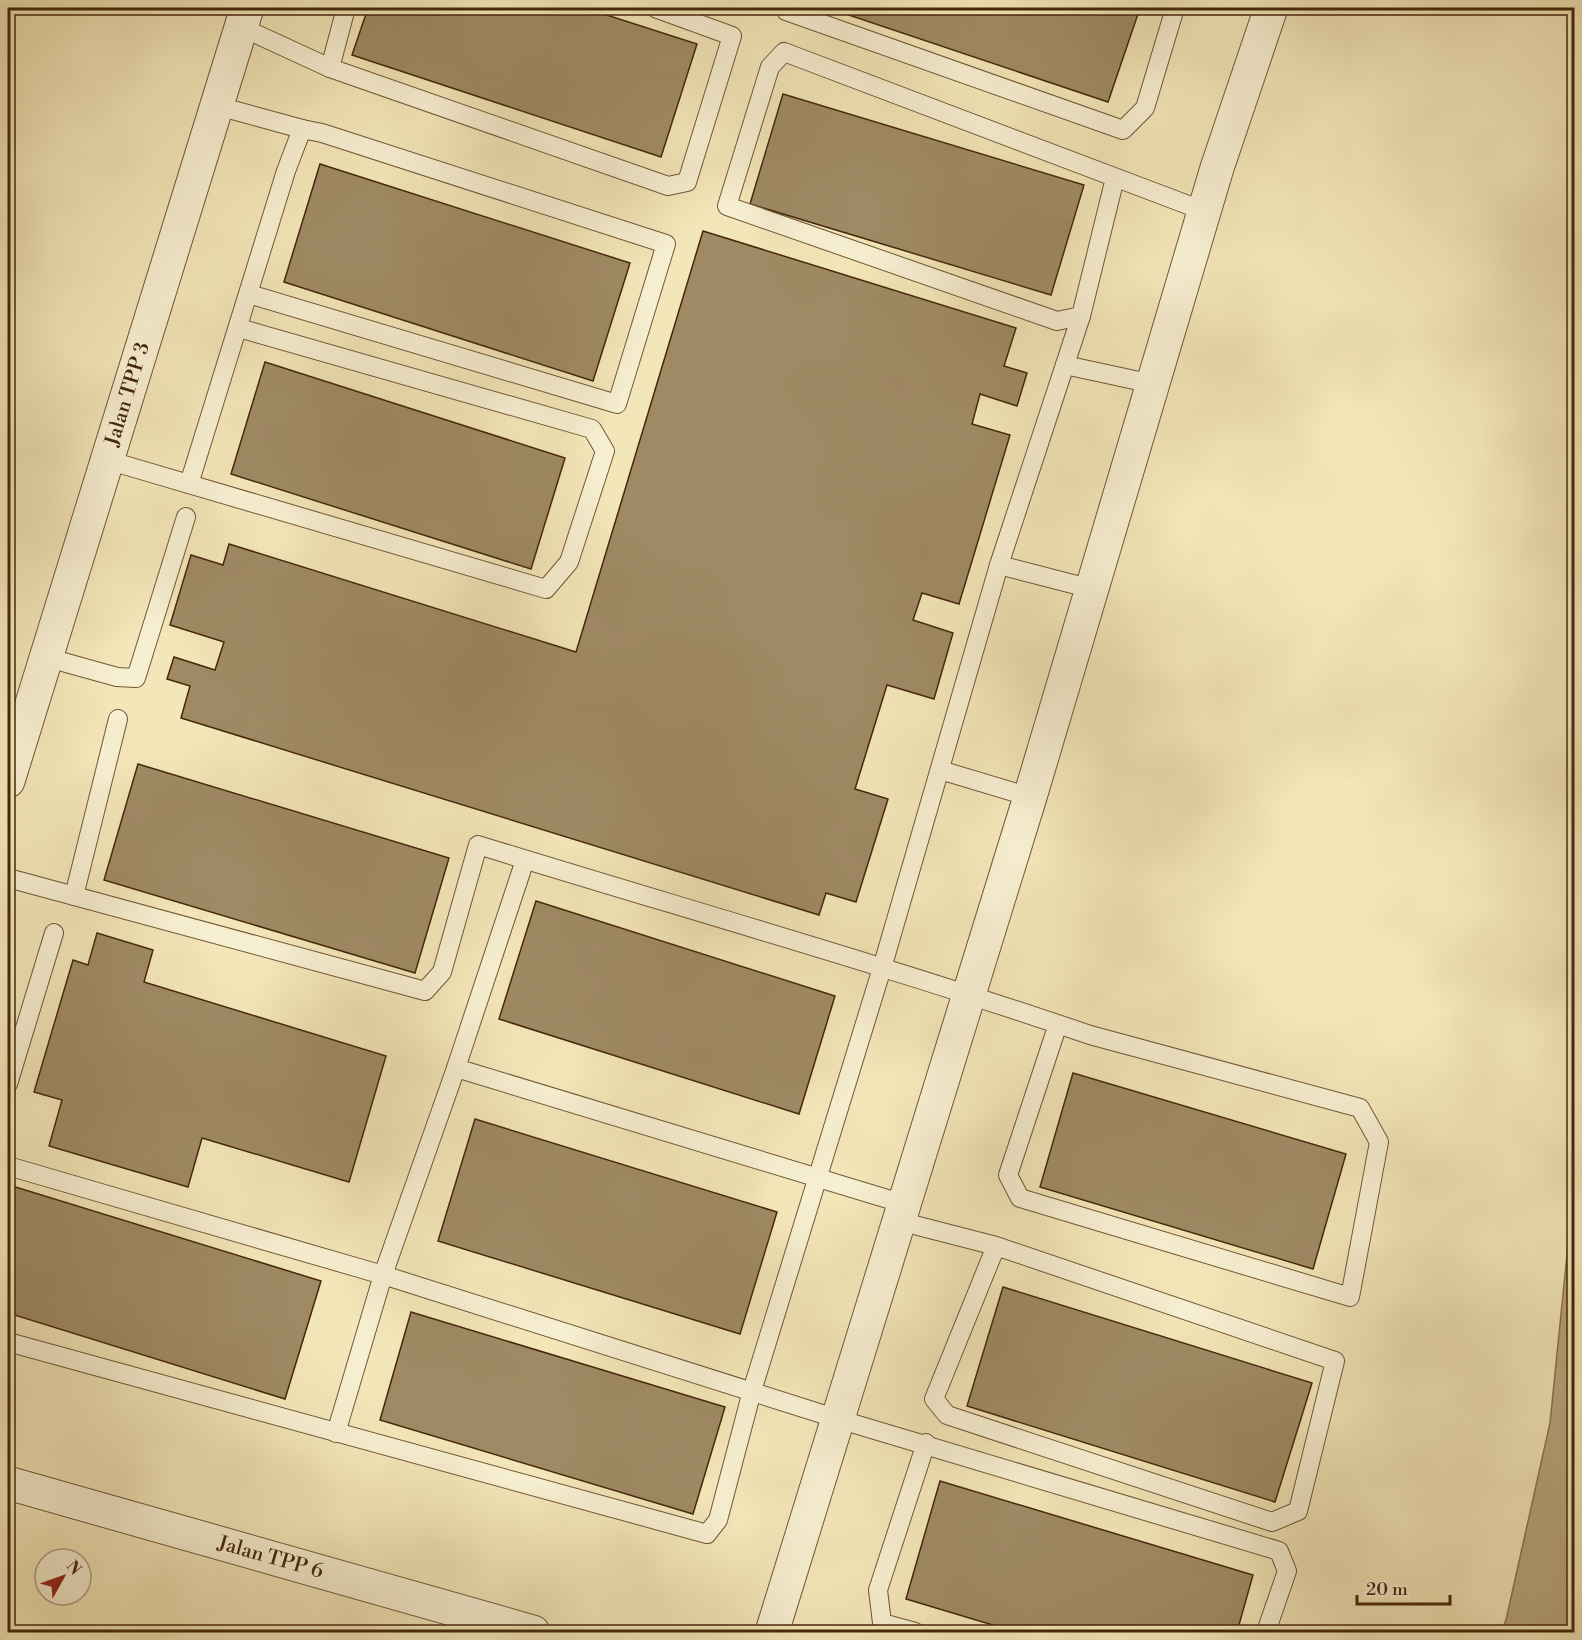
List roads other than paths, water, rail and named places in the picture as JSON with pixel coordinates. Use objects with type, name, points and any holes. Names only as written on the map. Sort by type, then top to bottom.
[{"type":"street","points":[[772,1632],[1030,798],[1204,211],[1271,8]]},
{"type":"street","name":"Jalan TPP 3","points":[[8,781],[244,17]]},
{"type":"street","name":"Jalan TPP 6","points":[[8,1483],[533,1632]]},
{"type":"lane","points":[[330,68],[346,8]]},
{"type":"lane","points":[[244,17],[330,68],[668,186],[687,182],[732,36],[655,8]]},
{"type":"lane","points":[[787,8],[786,11],[1123,130],[1145,108],[1175,8]]},
{"type":"lane","points":[[1081,316],[1057,321],[727,206],[770,68],[784,52],[1204,211]]},
{"type":"lane","points":[[218,105],[302,129],[322,132],[666,244],[617,404],[249,294]]},
{"type":"lane","points":[[189,484],[286,171],[302,129]]},
{"type":"lane","points":[[8,1342],[707,1534],[718,1520],[752,1391],[882,968],[999,565],[1081,316],[1115,178]]},
{"type":"lane","points":[[107,460],[546,589],[569,562],[605,450],[592,429],[238,328]]},
{"type":"lane","points":[[1065,365],[1153,384]]},
{"type":"lane","points":[[45,657],[117,677],[136,678],[186,517]]},
{"type":"lane","points":[[999,565],[1092,588]]},
{"type":"lane","points":[[74,896],[118,719]]},
{"type":"lane","points":[[940,770],[1030,798]]},
{"type":"lane","points":[[8,878],[425,991],[442,972],[478,845],[969,994],[1058,1024],[1360,1108],[1380,1142],[1350,1297],[1020,1198],[1008,1175],[1058,1024]]},
{"type":"lane","points":[[336,1433],[383,1275],[456,1068],[525,860]]},
{"type":"lane","points":[[8,1084],[54,933]]},
{"type":"lane","points":[[456,1068],[816,1178],[902,1213],[1335,1361],[1298,1511],[1272,1522],[946,1415],[934,1399],[996,1246]]},
{"type":"lane","points":[[8,1166],[383,1275],[838,1419],[926,1443],[1279,1551],[1287,1571],[1266,1632]]},
{"type":"lane","points":[[915,1632],[882,1623],[878,1590],[926,1443]]}]
